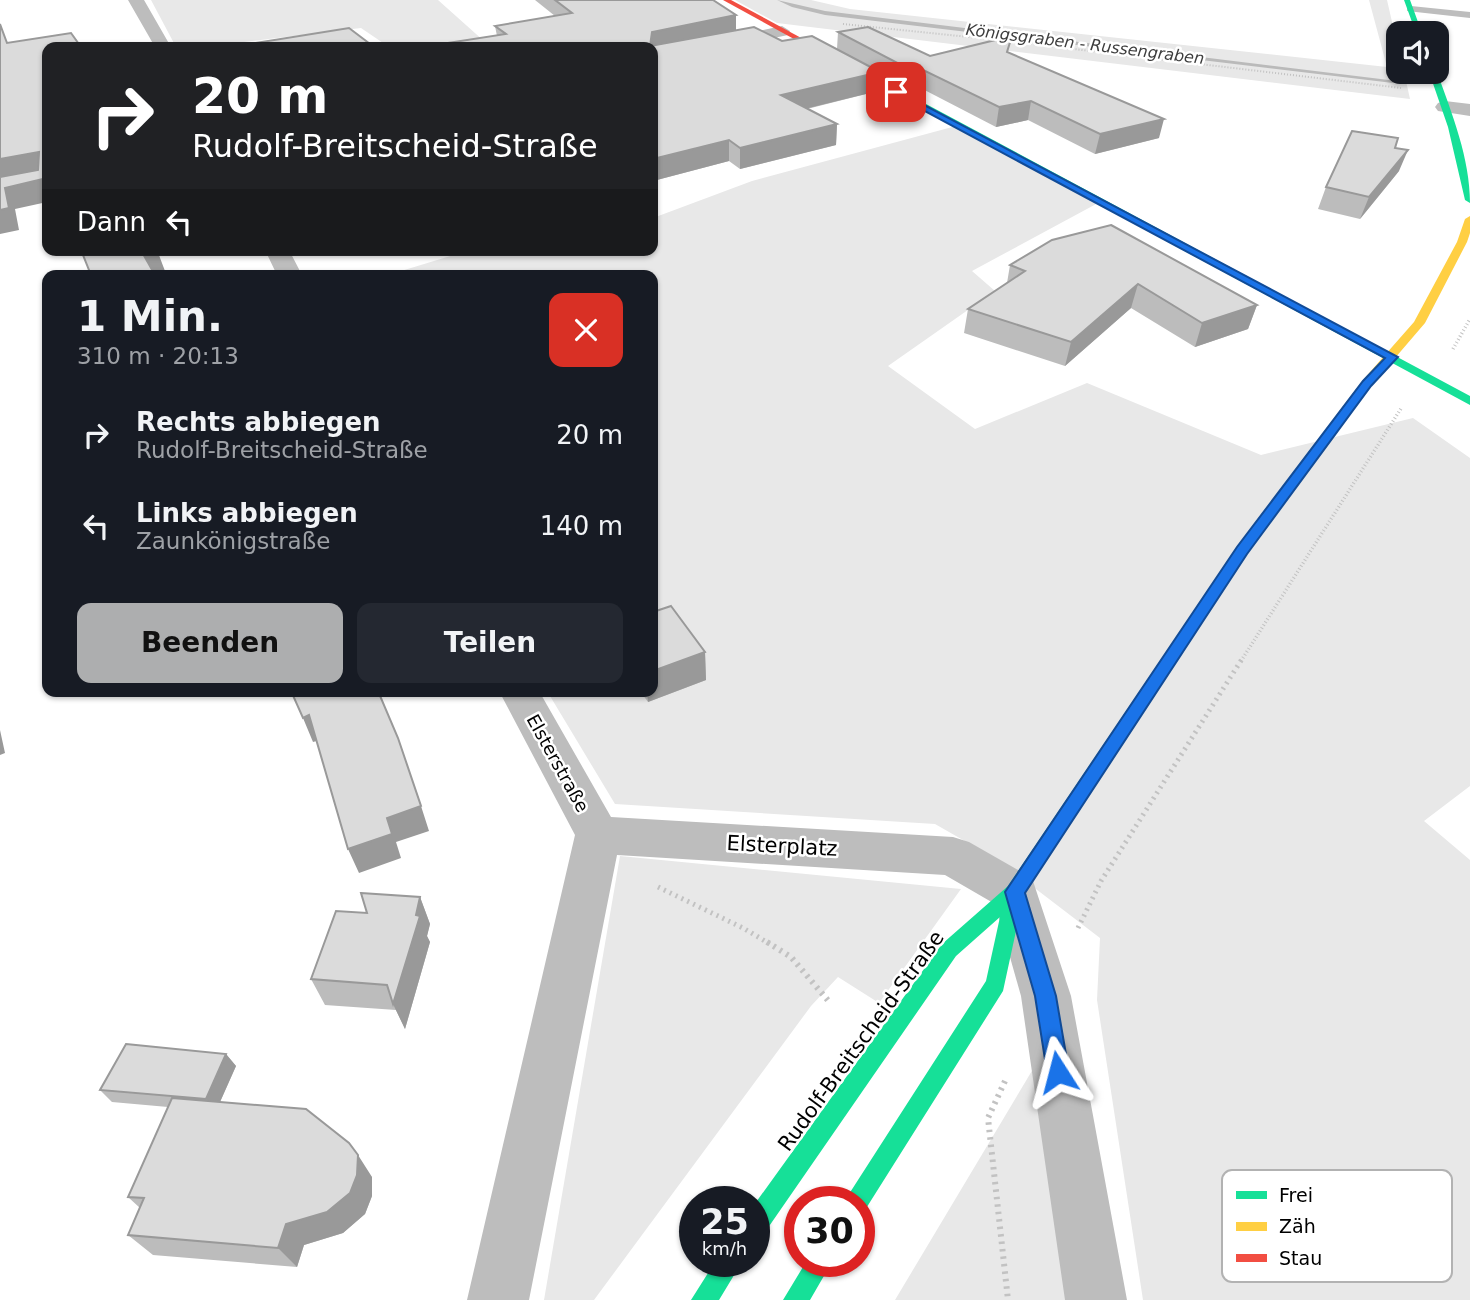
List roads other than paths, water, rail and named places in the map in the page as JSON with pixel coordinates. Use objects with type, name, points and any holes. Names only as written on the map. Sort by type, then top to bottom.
[{"type":"street","points":[[136,0],[160,42]]},
{"type":"street","points":[[726,0],[1470,401]]},
{"type":"street","points":[[658,57],[782,31]]},
{"type":"street","points":[[1437,84],[1452,127],[1470,200]]},
{"type":"street","points":[[1442,100],[1470,110]]},
{"type":"street","name":"Rudolf-Breitscheid-Straße","points":[[770,1203],[949,950],[1015,892],[1242,551],[1367,383],[1419,323],[1462,242],[1470,219]]},
{"type":"street","name":"Elsterstraße","points":[[522,697],[598,835]]},
{"type":"street","points":[[498,1300],[598,835]]},
{"type":"street","name":"Elsterplatz","points":[[598,835],[953,856],[1015,892]]},
{"type":"street","points":[[1015,892],[1046,996],[1096,1300]]},
{"type":"street","name":"Rudolf-Breitscheid-Straße","points":[[867,1186],[996,984],[1015,892]]},
{"type":"street","points":[[704,1300],[720,1277]]},
{"type":"street","points":[[796,1300],[811,1277]]},
{"type":"lane","points":[[1409,5],[1470,15]]},
{"type":"waterway","name":"Königsgraben - Russengraben","points":[[780,0],[825,13],[1386,80]]}]
